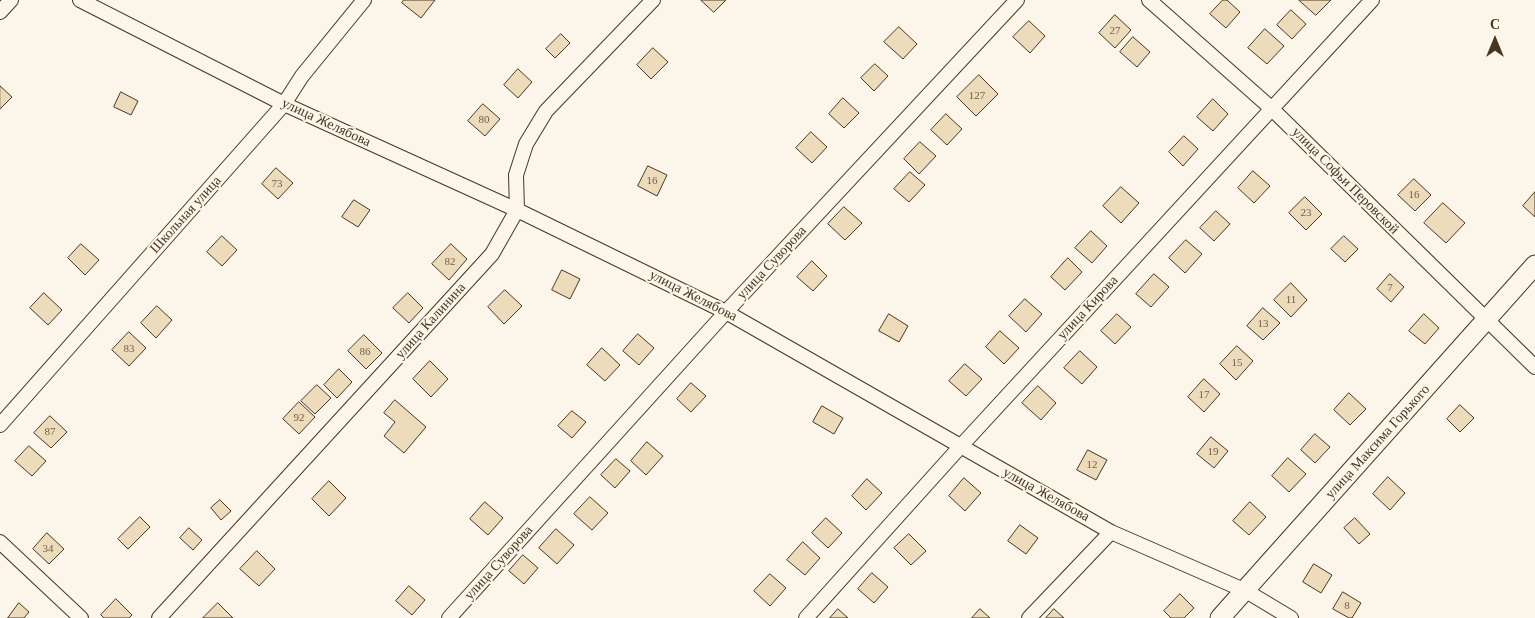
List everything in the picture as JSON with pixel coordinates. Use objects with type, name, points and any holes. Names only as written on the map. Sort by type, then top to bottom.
[{"type":"street","points":[[0,12],[11,0]]},
{"type":"street","name":"улица Желябова","points":[[80,0],[284,104],[517,210],[726,312],[1111,532],[1246,591],[1291,618]]},
{"type":"street","name":"Школьная улица","points":[[0,425],[284,104],[302,76],[364,0]]},
{"type":"street","points":[[517,210],[516,175],[526,144],[546,111],[653,0]]},
{"type":"street","name":"улица Суворова","points":[[449,618],[726,312],[1017,0]]},
{"type":"street","name":"улица Софьи Перовской","points":[[1149,0],[1271,108],[1535,367]]},
{"type":"street","name":"улица Кирова","points":[[806,618],[960,447],[1372,0]]},
{"type":"street","name":"улица Калинина","points":[[159,618],[492,254],[517,210]]},
{"type":"street","name":"улица Максима Горького","points":[[1220,618],[1535,265]]},
{"type":"street","points":[[1029,618],[1111,532]]},
{"type":"street","points":[[0,542],[81,618]]},
{"type":"building","points":[[404,0],[435,0],[421,18],[402,3]]},
{"type":"building","points":[[701,0],[726,0],[714,12]]},
{"type":"building","points":[[1223,0],[1227,0],[1240,12],[1226,28],[1210,14]]},
{"type":"building","points":[[1299,0],[1331,0],[1316,15]]},
{"type":"building","points":[[1291,10],[1306,24],[1292,39],[1277,25]]},
{"type":"building","points":[[1115,15],[1131,30],[1115,48],[1099,33]]},
{"type":"building","points":[[1029,21],[1045,36],[1030,53],[1013,37]]},
{"type":"building","points":[[899,27],[917,44],[903,59],[884,42]]},
{"type":"building","points":[[1265,29],[1284,46],[1267,64],[1248,48]]},
{"type":"building","points":[[561,34],[570,43],[555,58],[546,49]]},
{"type":"building","points":[[1133,37],[1150,52],[1137,67],[1120,52]]},
{"type":"building","points":[[653,48],[668,62],[651,79],[637,65]]},
{"type":"building","points":[[875,64],[888,76],[874,91],[861,78]]},
{"type":"building","points":[[518,69],[532,82],[518,98],[504,85]]},
{"type":"building","points":[[979,75],[998,94],[976,116],[957,97]]},
{"type":"building","points":[[0,86],[12,97],[0,109]]},
{"type":"building","points":[[121,92],[138,101],[131,115],[114,107]]},
{"type":"building","points":[[843,98],[859,113],[844,128],[829,114]]},
{"type":"building","points":[[1213,99],[1228,114],[1213,131],[1197,117]]},
{"type":"building","points":[[483,104],[500,119],[485,136],[468,121]]},
{"type":"building","points":[[946,114],[962,129],[947,145],[931,130]]},
{"type":"building","points":[[811,132],[827,147],[812,163],[796,148]]},
{"type":"building","points":[[1184,136],[1198,149],[1183,166],[1169,152]]},
{"type":"building","points":[[920,142],[936,156],[919,174],[904,159]]},
{"type":"building","points":[[648,166],[667,175],[657,196],[638,186]]},
{"type":"building","points":[[276,168],[293,183],[278,199],[262,184]]},
{"type":"building","points":[[1253,171],[1270,186],[1254,203],[1238,188]]},
{"type":"building","points":[[910,172],[925,185],[909,202],[894,189]]},
{"type":"building","points":[[1414,179],[1431,195],[1415,211],[1398,195]]},
{"type":"building","points":[[1121,187],[1139,203],[1121,223],[1103,206]]},
{"type":"building","points":[[1535,192],[1535,217],[1523,206]]},
{"type":"building","points":[[1305,197],[1322,214],[1306,230],[1289,213]]},
{"type":"building","points":[[354,200],[370,210],[358,227],[342,217]]},
{"type":"building","points":[[1443,203],[1465,223],[1446,243],[1424,223]]},
{"type":"building","points":[[844,207],[862,223],[845,240],[828,224]]},
{"type":"building","points":[[1216,211],[1230,224],[1214,241],[1200,228]]},
{"type":"building","points":[[1091,231],[1107,246],[1092,263],[1075,248]]},
{"type":"building","points":[[222,236],[237,250],[222,266],[207,252]]},
{"type":"building","points":[[1344,236],[1358,249],[1345,262],[1331,249]]},
{"type":"building","points":[[1186,240],[1202,254],[1185,273],[1169,258]]},
{"type":"building","points":[[81,244],[99,260],[85,275],[68,258]]},
{"type":"building","points":[[451,244],[467,259],[449,280],[432,264]]},
{"type":"building","points":[[1068,258],[1082,272],[1065,290],[1051,277]]},
{"type":"building","points":[[812,261],[827,276],[813,291],[797,277]]},
{"type":"building","points":[[562,270],[580,279],[570,299],[552,290]]},
{"type":"building","points":[[1154,274],[1169,287],[1151,307],[1136,294]]},
{"type":"building","points":[[1390,274],[1404,287],[1391,302],[1377,289]]},
{"type":"building","points":[[1291,283],[1307,300],[1291,317],[1274,300]]},
{"type":"building","points":[[505,290],[522,306],[504,324],[488,307]]},
{"type":"building","points":[[44,293],[62,310],[48,325],[30,308]]},
{"type":"building","points":[[408,293],[423,308],[409,323],[393,308]]},
{"type":"building","points":[[1025,299],[1042,314],[1026,332],[1009,316]]},
{"type":"building","points":[[157,306],[172,320],[156,338],[141,323]]},
{"type":"building","points":[[1263,308],[1280,323],[1263,340],[1247,326]]},
{"type":"building","points":[[889,314],[908,326],[899,342],[879,331]]},
{"type":"building","points":[[1117,314],[1131,327],[1115,344],[1101,331]]},
{"type":"building","points":[[1424,314],[1439,328],[1425,344],[1409,331]]},
{"type":"building","points":[[1000,331],[1019,348],[1004,364],[986,347]]},
{"type":"building","points":[[129,332],[146,348],[129,366],[112,350]]},
{"type":"building","points":[[638,334],[654,348],[639,365],[623,351]]},
{"type":"building","points":[[364,335],[382,353],[366,369],[348,351]]},
{"type":"building","points":[[1237,346],[1253,361],[1236,380],[1220,364]]},
{"type":"building","points":[[602,348],[620,365],[605,381],[587,365]]},
{"type":"building","points":[[1080,351],[1097,367],[1082,384],[1064,368]]},
{"type":"building","points":[[430,361],[448,379],[431,397],[413,379]]},
{"type":"building","points":[[965,364],[982,379],[966,396],[949,381]]},
{"type":"building","points":[[339,369],[352,382],[337,398],[324,385]]},
{"type":"building","points":[[1204,379],[1220,394],[1204,412],[1188,397]]},
{"type":"building","points":[[691,383],[706,396],[691,412],[677,399]]},
{"type":"building","points":[[317,385],[331,398],[315,414],[301,401]]},
{"type":"building","points":[[1038,386],[1056,403],[1041,420],[1022,403]]},
{"type":"building","points":[[1349,393],[1366,409],[1350,425],[1334,410]]},
{"type":"building","points":[[395,400],[426,427],[404,453],[384,436],[395,422],[384,413]]},
{"type":"building","points":[[299,402],[315,417],[299,434],[283,419]]},
{"type":"building","points":[[1460,405],[1474,418],[1460,432],[1447,419]]},
{"type":"building","points":[[822,406],[843,418],[834,434],[813,422]]},
{"type":"building","points":[[572,411],[586,422],[572,438],[558,426]]},
{"type":"building","points":[[50,416],[67,432],[51,448],[34,433]]},
{"type":"building","points":[[1315,434],[1330,447],[1315,463],[1301,450]]},
{"type":"building","points":[[1211,437],[1228,451],[1214,468],[1197,454]]},
{"type":"building","points":[[647,442],[663,456],[646,475],[631,461]]},
{"type":"building","points":[[29,446],[46,461],[32,476],[15,461]]},
{"type":"building","points":[[1088,450],[1107,460],[1096,480],[1077,470]]},
{"type":"building","points":[[1288,458],[1306,474],[1289,492],[1272,476]]},
{"type":"building","points":[[616,459],[630,471],[615,488],[601,475]]},
{"type":"building","points":[[1388,477],[1405,493],[1390,510],[1373,494]]},
{"type":"building","points":[[964,478],[981,493],[965,511],[949,496]]},
{"type":"building","points":[[867,479],[882,493],[866,510],[852,496]]},
{"type":"building","points":[[329,481],[346,498],[329,516],[312,499]]},
{"type":"building","points":[[590,497],[608,513],[592,530],[574,514]]},
{"type":"building","points":[[220,500],[231,511],[221,520],[211,508]]},
{"type":"building","points":[[485,502],[503,518],[488,535],[470,519]]},
{"type":"building","points":[[1250,502],[1266,517],[1249,535],[1233,521]]},
{"type":"building","points":[[140,517],[150,527],[128,549],[118,539]]},
{"type":"building","points":[[826,518],[842,533],[828,548],[812,533]]},
{"type":"building","points":[[1355,518],[1370,534],[1359,544],[1344,528]]},
{"type":"building","points":[[1020,525],[1038,538],[1026,554],[1008,541]]},
{"type":"building","points":[[189,528],[202,540],[193,550],[180,538]]},
{"type":"building","points":[[556,529],[574,545],[557,564],[539,548]]},
{"type":"building","points":[[47,533],[64,549],[49,564],[33,549]]},
{"type":"building","points":[[909,534],[926,551],[911,565],[894,548]]},
{"type":"building","points":[[803,542],[820,558],[805,575],[787,560]]},
{"type":"building","points":[[257,551],[275,569],[259,586],[240,569]]},
{"type":"building","points":[[523,555],[538,568],[524,584],[509,571]]},
{"type":"building","points":[[1314,564],[1332,575],[1321,593],[1303,582]]},
{"type":"building","points":[[872,573],[888,587],[874,603],[858,589]]},
{"type":"building","points":[[770,574],[786,588],[770,606],[754,591]]},
{"type":"building","points":[[409,586],[425,600],[412,615],[396,601]]},
{"type":"building","points":[[1343,592],[1361,603],[1352,618],[1333,609]]},
{"type":"building","points":[[1180,594],[1194,608],[1184,618],[1171,618],[1164,611]]},
{"type":"building","points":[[116,599],[132,615],[129,618],[104,618],[101,615]]},
{"type":"building","points":[[19,603],[29,612],[24,618],[8,618]]},
{"type":"building","points":[[218,603],[233,618],[203,618]]},
{"type":"building","points":[[838,609],[848,618],[830,618]]},
{"type":"building","points":[[980,609],[990,618],[972,618]]},
{"type":"building","points":[[1054,609],[1064,618],[1046,618]]}]
